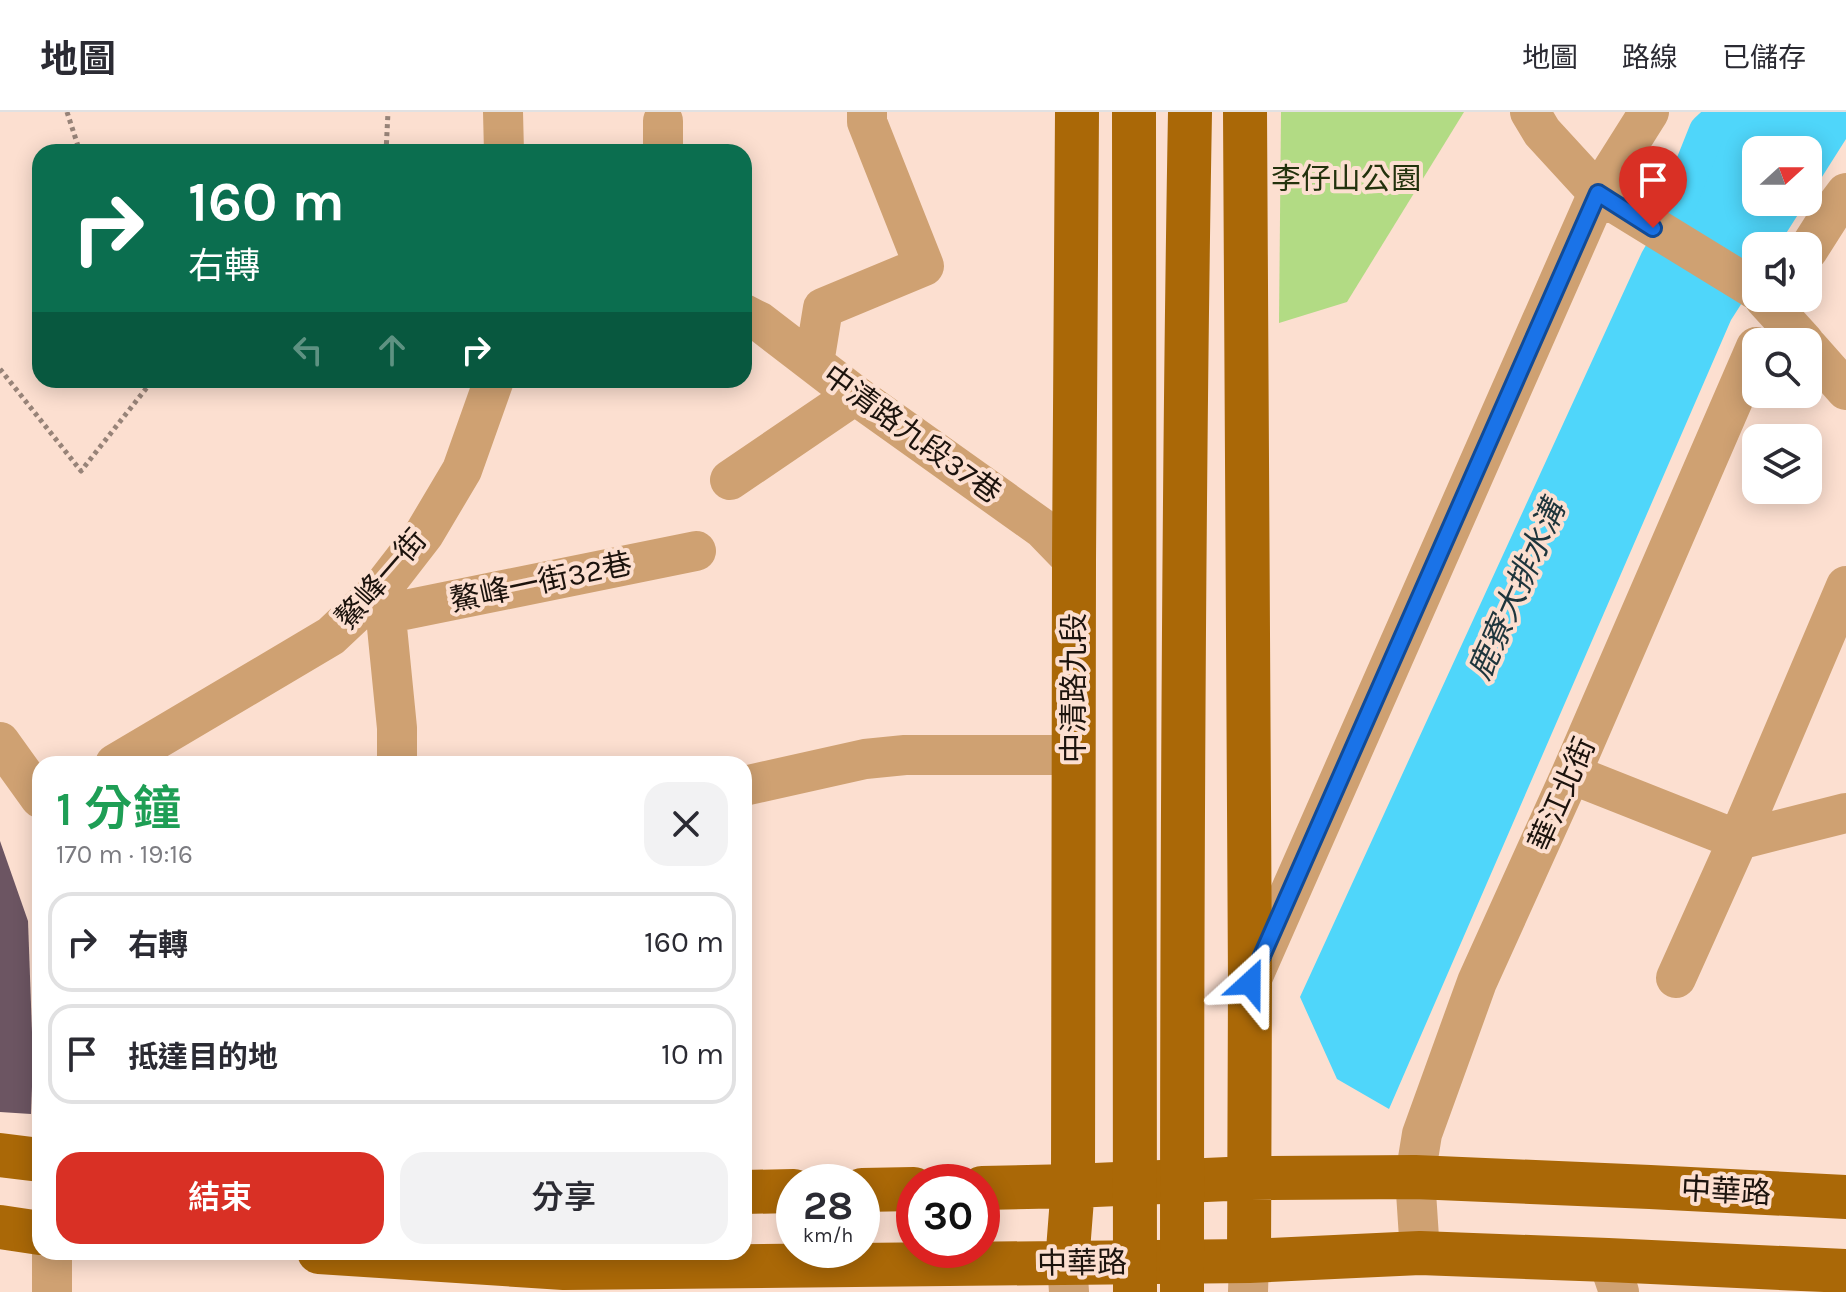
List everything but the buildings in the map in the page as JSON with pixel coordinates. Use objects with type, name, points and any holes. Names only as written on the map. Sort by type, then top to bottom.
[{"type":"main road","name":"中清路九段","points":[[1068,1278],[1073,1186],[1077,112]]},
{"type":"main road","points":[[1134,112],[1135,1292]]},
{"type":"main road","points":[[1182,1292],[1182,710],[1190,112]]},
{"type":"main road","points":[[1245,112],[1249,1276]]},
{"type":"main road","points":[[0,1155],[32,1159]]},
{"type":"main road","name":"中華路","points":[[1000,1188],[1250,1178],[1415,1177],[1846,1197]]},
{"type":"main road","points":[[752,1192],[776,1191]]},
{"type":"main road","points":[[0,1227],[32,1232]]},
{"type":"main road","name":"中華路","points":[[442,1260],[564,1268],[1068,1278],[1249,1276],[1420,1253],[1613,1276],[1846,1271]]},
{"type":"street","points":[[503,112],[504,144]]},
{"type":"street","points":[[814,363],[823,308],[924,266],[867,122],[867,112]]},
{"type":"street","points":[[1530,112],[1542,132],[1613,203],[1742,295]]},
{"type":"street","points":[[1250,983],[1613,203],[1649,112]]},
{"type":"street","points":[[1819,232],[1846,193]]},
{"type":"street","name":"華江北街","points":[[1420,1253],[1415,1177],[1422,1134],[1477,982],[1571,774],[1762,312]]},
{"type":"street","points":[[1766,312],[1786,328]]},
{"type":"street","name":"中清路九段37巷","points":[[752,318],[1043,529],[1074,561]]},
{"type":"street","points":[[1822,363],[1846,390]]},
{"type":"street","name":"鰲峰一街","points":[[128,756],[331,636],[384,600],[462,470],[491,388]]},
{"type":"street","points":[[730,480],[855,395]]},
{"type":"street","name":"鰲峰一街32巷","points":[[384,600],[696,551]]},
{"type":"street","points":[[1676,978],[1846,586]]},
{"type":"street","points":[[384,600],[397,756]]},
{"type":"street","points":[[0,742],[32,787]]},
{"type":"street","points":[[752,784],[865,759],[905,755],[1074,755]]},
{"type":"street","points":[[1571,774],[1738,840],[1846,813]]},
{"type":"street","points":[[52,1260],[52,1292]]},
{"type":"path","points":[[67,112],[77,144]]},
{"type":"path","points":[[386,144],[388,112]]},
{"type":"path","points":[[0,369],[81,471],[146,388]]},
{"type":"green space","name":"李仔山公園","points":[[1281,112],[1464,112],[1347,302],[1279,323]]},
{"type":"water","points":[[1724,112],[1846,112],[1846,139],[1822,177],[1822,136],[1742,136],[1742,216],[1797,216],[1787,232],[1742,232],[1742,303],[1731,320],[1389,1109],[1337,1079],[1300,997],[1642,252]]},
{"type":"waterway","name":"鹿寮大排水溝","points":[[1677,206],[1707,131],[1728,112]]},
{"type":"route","points":[[1250,983],[1598,193],[1653,228]]}]
